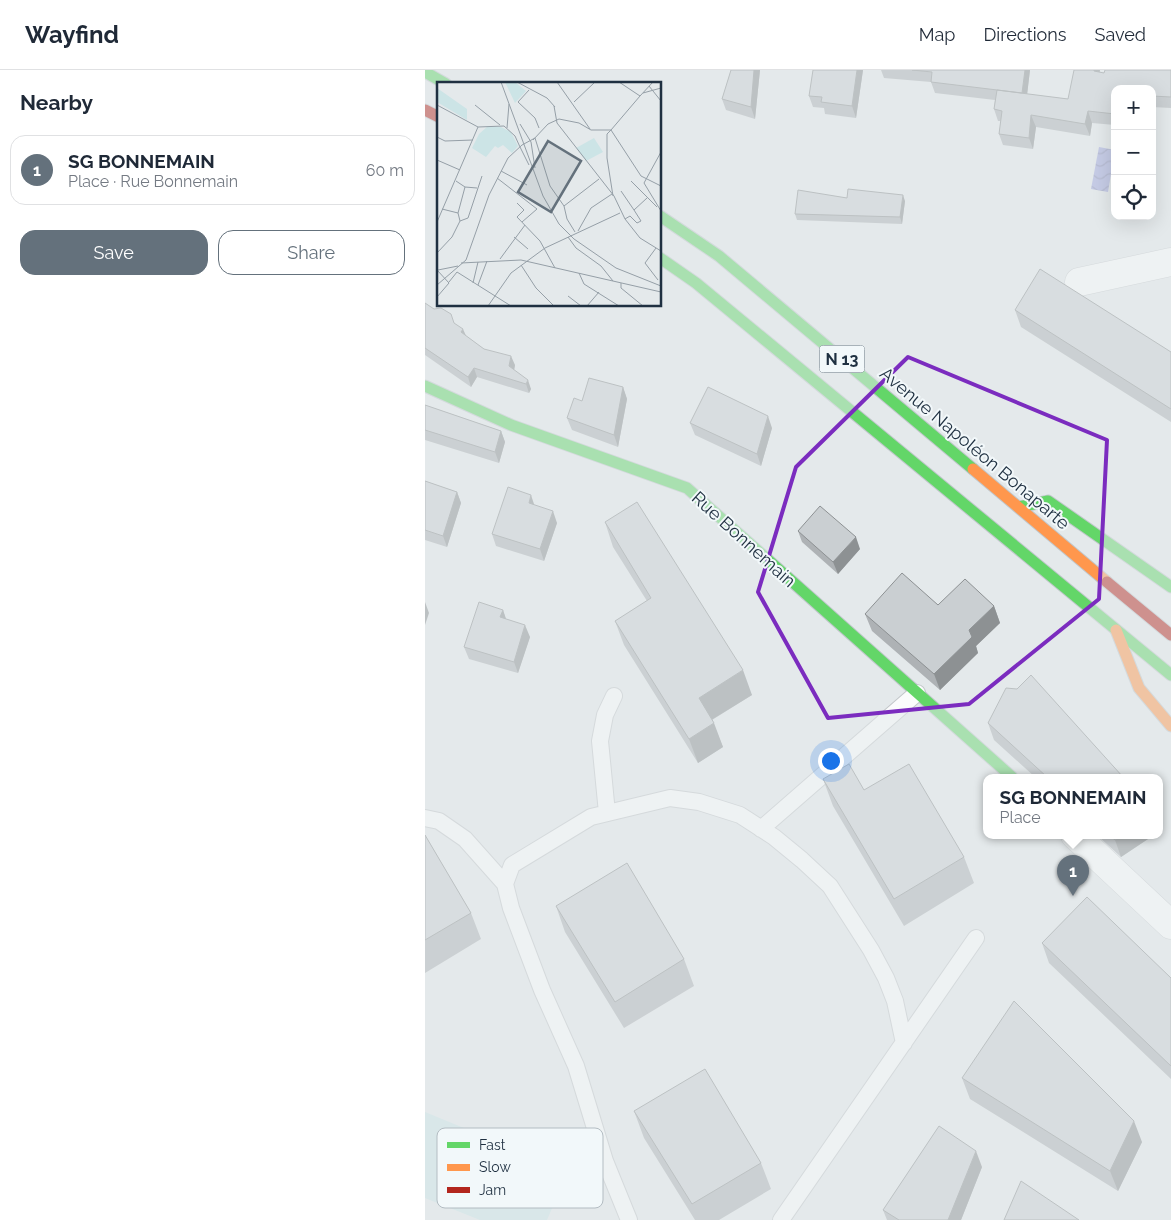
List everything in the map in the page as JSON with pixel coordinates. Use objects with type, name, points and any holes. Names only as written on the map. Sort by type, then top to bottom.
[{"type":"main road","points":[[425,72],[443,82]]},
{"type":"main road","points":[[425,110],[437,116]]},
{"type":"main road","name":"Avenue Napoléon Bonaparte","points":[[661,217],[719,256],[1171,635]]},
{"type":"main road","name":"N 13","points":[[661,259],[696,283],[1171,675]]},
{"type":"main road","name":"Rue Bonnemain","points":[[425,386],[511,425],[687,488],[1009,774]]},
{"type":"main road","points":[[1019,507],[1049,501],[1171,586]]},
{"type":"main road","points":[[1115,629],[1139,688],[1171,726]]},
{"type":"street","points":[[1079,282],[1171,262]]},
{"type":"street","points":[[1079,839],[1171,925]]},
{"type":"lane","points":[[761,829],[917,693]]},
{"type":"lane","points":[[607,814],[600,741],[605,715],[613,696]]},
{"type":"lane","points":[[505,884],[512,865],[591,817],[670,798],[699,802],[740,815],[802,860],[830,886],[887,978],[895,1001],[904,1043]]},
{"type":"lane","points":[[425,818],[439,821],[465,839],[505,884],[511,908],[542,990],[576,1066],[595,1128]]},
{"type":"lane","points":[[781,1220],[975,938]]},
{"type":"lane","points":[[603,1154],[629,1220]]},
{"type":"highlighted area","points":[[908,357],[1107,440],[1099,599],[969,704],[828,718],[758,592],[796,467]]},
{"type":"shaded area","points":[[425,1112],[464,1128],[437,1128],[437,1203],[425,1198]]},
{"type":"shaded area","points":[[450,1208],[552,1208],[547,1220],[480,1220]]},
{"type":"water","points":[[1099,147],[1111,149],[1111,174],[1108,192],[1091,189]]},
{"type":"building","points":[[731,70],[754,70],[751,107],[722,99]]},
{"type":"building","points":[[813,70],[857,70],[852,106],[821,102],[822,97],[809,96]]},
{"type":"building","points":[[912,70],[1025,70],[1022,93],[931,82],[932,72]]},
{"type":"building","points":[[1074,70],[1094,70],[1104,73],[1105,70],[1171,70],[1171,97],[1156,96],[1156,85],[1111,85],[1111,114],[1088,111],[1085,124],[1031,115],[1029,138],[999,134],[1002,111],[994,109],[997,90],[1068,99]]},
{"type":"building","points":[[848,189],[903,195],[900,217],[795,214],[798,190],[847,198]]},
{"type":"building","points":[[1040,269],[1171,352],[1171,409],[1015,310]]},
{"type":"building","points":[[425,303],[434,309],[441,308],[451,314],[454,323],[463,329],[461,332],[484,349],[511,356],[509,366],[528,380],[526,384],[474,368],[468,377],[425,348]]},
{"type":"building","points":[[589,378],[623,387],[614,435],[567,418],[574,398],[582,401]]},
{"type":"building","points":[[708,387],[768,416],[757,454],[690,423]]},
{"type":"building","points":[[425,405],[501,431],[495,452],[425,430]]},
{"type":"building","points":[[425,481],[457,492],[443,536],[425,530]]},
{"type":"building","points":[[508,487],[531,495],[529,503],[553,511],[540,549],[492,534]]},
{"type":"building","points":[[637,502],[743,670],[699,698],[714,723],[689,739],[615,621],[651,598],[605,522]]},
{"type":"building","points":[[820,506],[856,537],[833,562],[798,531]]},
{"type":"building","points":[[902,573],[938,605],[965,579],[994,606],[969,630],[972,637],[934,674],[865,614]]},
{"type":"building","points":[[479,602],[503,610],[500,617],[525,625],[514,662],[464,647]]},
{"type":"building","points":[[1031,675],[1120,774],[1044,774],[988,723],[1006,688],[1017,689]]},
{"type":"building","points":[[849,764],[864,790],[909,764],[964,857],[894,899],[823,779]]},
{"type":"building","points":[[425,835],[471,913],[425,940]]},
{"type":"building","points":[[627,863],[684,959],[615,1002],[556,906]]},
{"type":"building","points":[[1087,897],[1171,978],[1171,1066],[1042,943]]},
{"type":"building","points":[[1014,1001],[1134,1121],[1110,1171],[962,1078]]},
{"type":"building","points":[[705,1069],[761,1163],[692,1204],[634,1111]]},
{"type":"building","points":[[939,1126],[976,1151],[948,1220],[899,1220],[883,1210]]},
{"type":"building","points":[[1021,1181],[1079,1220],[1004,1220]]},
{"type":"traffic: fast","points":[[425,72],[442,82]]},
{"type":"traffic: fast","points":[[661,217],[719,256],[973,469]]},
{"type":"traffic: fast","points":[[661,259],[696,283],[1171,675]]},
{"type":"traffic: fast","points":[[425,386],[511,425],[687,488],[1009,774]]},
{"type":"traffic: fast","points":[[1019,507],[1048,501],[1171,587]]},
{"type":"traffic: slow","points":[[973,469],[1107,582]]},
{"type":"traffic: slow","points":[[1116,630],[1139,688],[1171,726]]},
{"type":"traffic: jam","points":[[425,110],[437,116]]},
{"type":"traffic: jam","points":[[1107,582],[1171,635]]},
{"type":"place","name":"SG BONNEMAIN","points":[[1073,896]]}]
